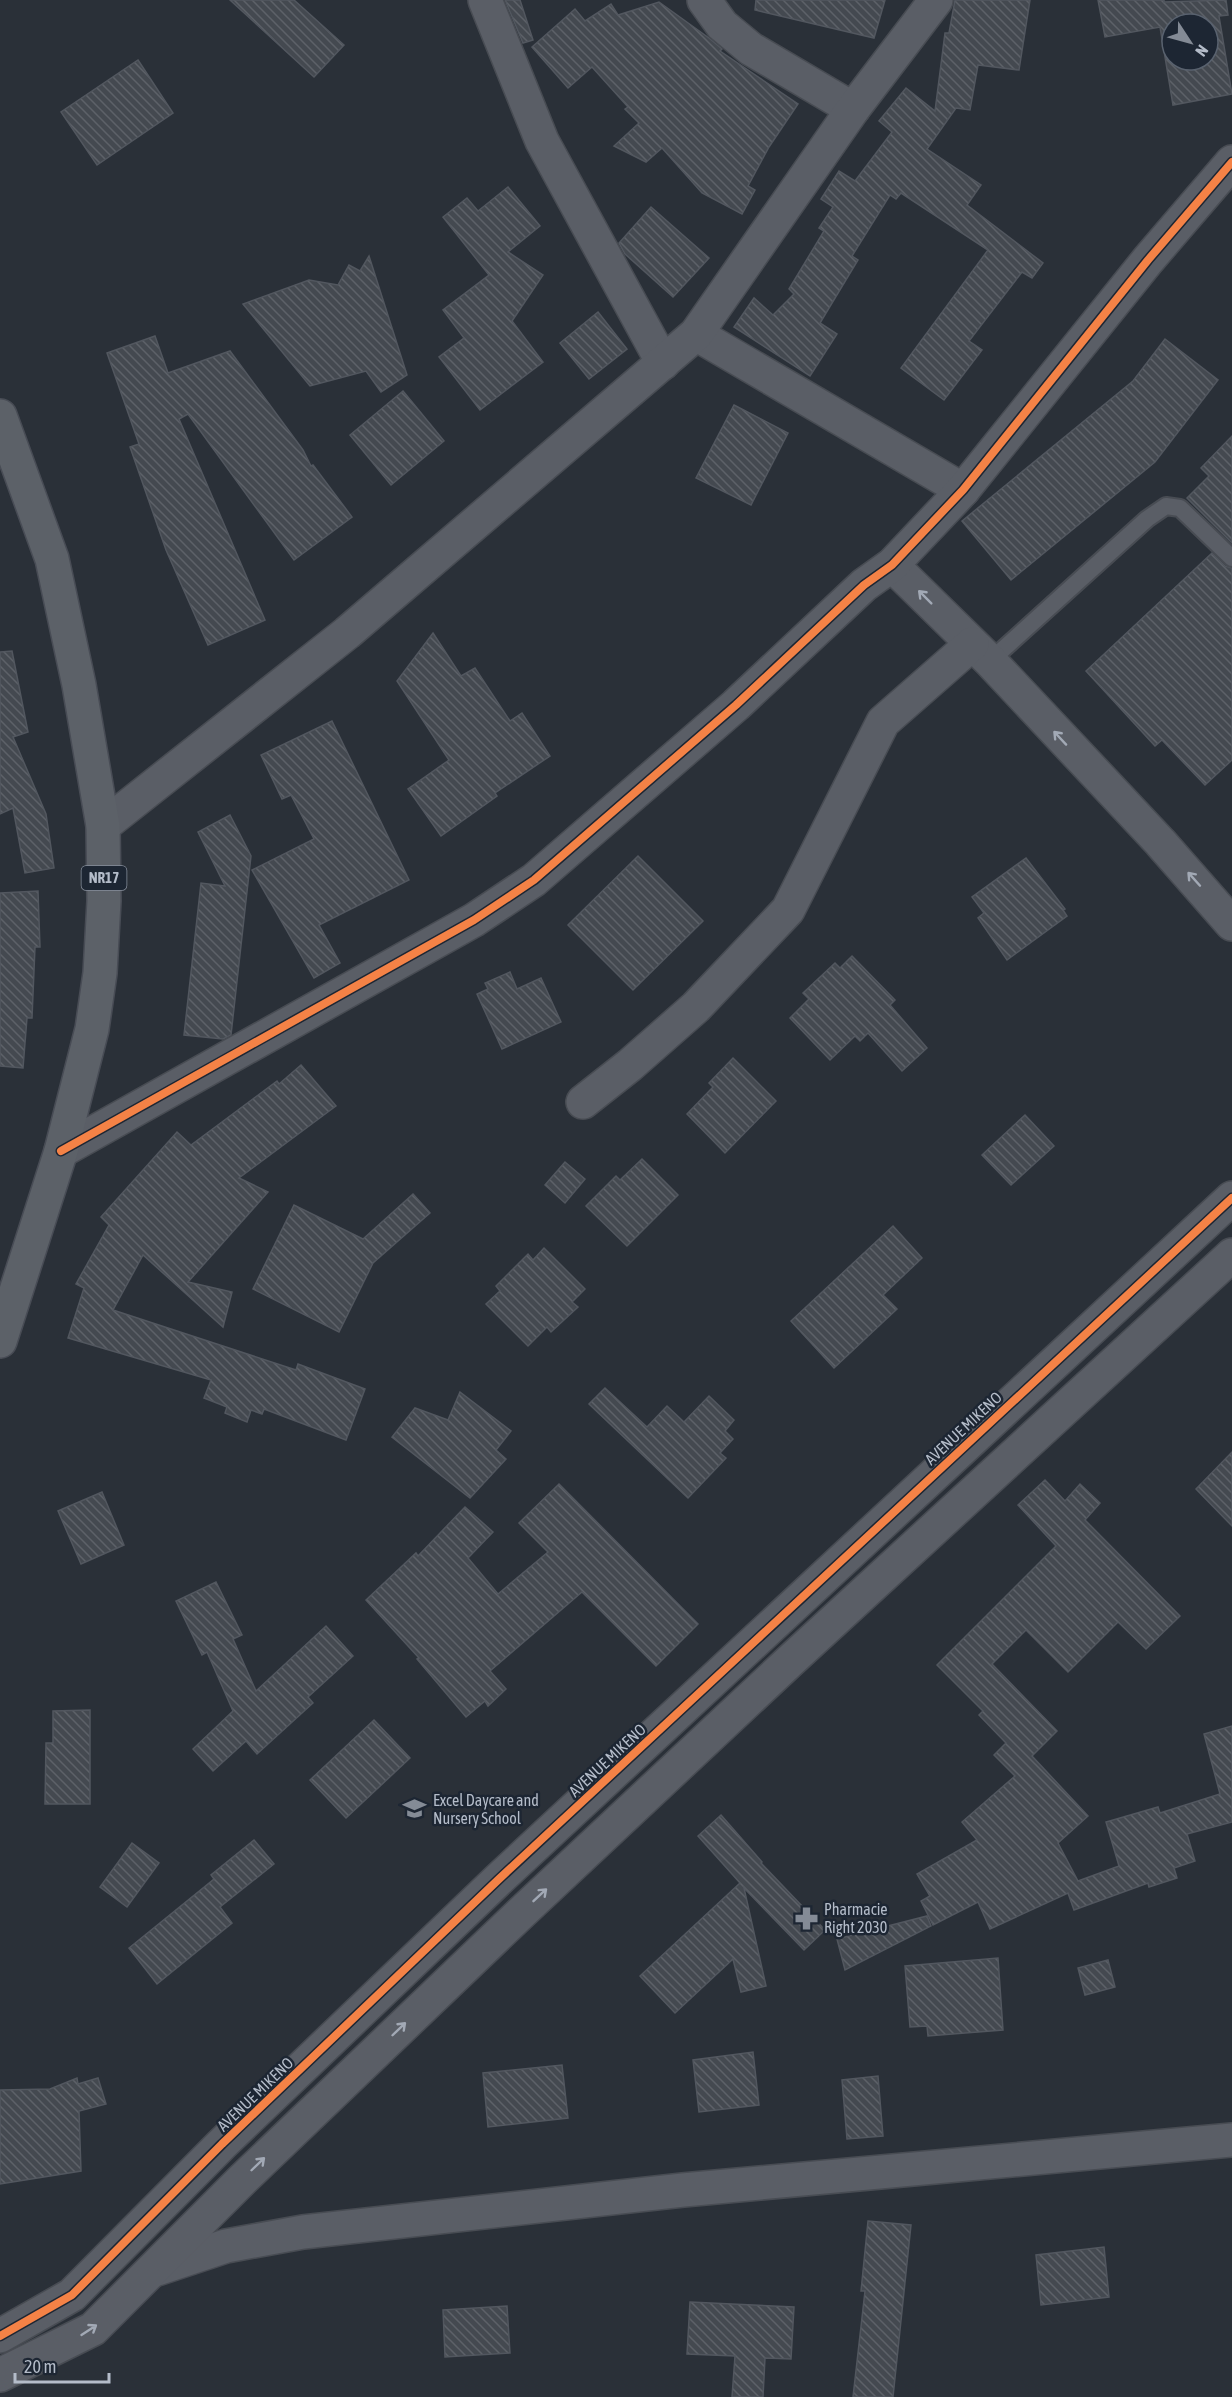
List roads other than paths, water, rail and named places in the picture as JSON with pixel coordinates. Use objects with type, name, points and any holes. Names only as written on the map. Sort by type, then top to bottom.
[{"type":"main road","name":"NR17","points":[[0,416],[52,559],[79,685],[103,826],[104,901],[100,973],[92,1029],[62,1151],[0,1341]]},
{"type":"street","points":[[485,0],[542,141],[663,363]]},
{"type":"street","points":[[704,0],[722,25],[751,49],[853,109]]},
{"type":"street","points":[[103,826],[347,633],[696,334],[853,109],[936,0]]},
{"type":"street","points":[[62,1151],[474,920],[534,880],[736,705],[864,585],[892,565],[963,490],[1148,260],[1232,162]]},
{"type":"street","points":[[696,334],[963,490]]},
{"type":"street","points":[[892,565],[981,652],[1160,842],[1232,924]]},
{"type":"street","points":[[583,1102],[630,1065],[696,1007],[788,910],[883,722],[981,652]]},
{"type":"street","name":"AVENUE MIKENO","points":[[0,2336],[72,2295],[214,2152],[508,1871],[1232,1198]]},
{"type":"street","points":[[0,2375],[93,2329],[223,2199],[590,1848],[1232,1255]]},
{"type":"street","points":[[106,2260],[151,2271],[226,2246],[303,2232],[672,2191],[1232,2140]]},
{"type":"street","points":[[214,2152],[223,2199],[226,2246]]},
{"type":"lane","points":[[981,652],[1166,506],[1180,508],[1232,558]]},
{"type":"place","name":"Excel Daycare and Nursery School","points":[[415,1809]]},
{"type":"place","name":"Pharmacie Right 2030","points":[[806,1918]]}]
